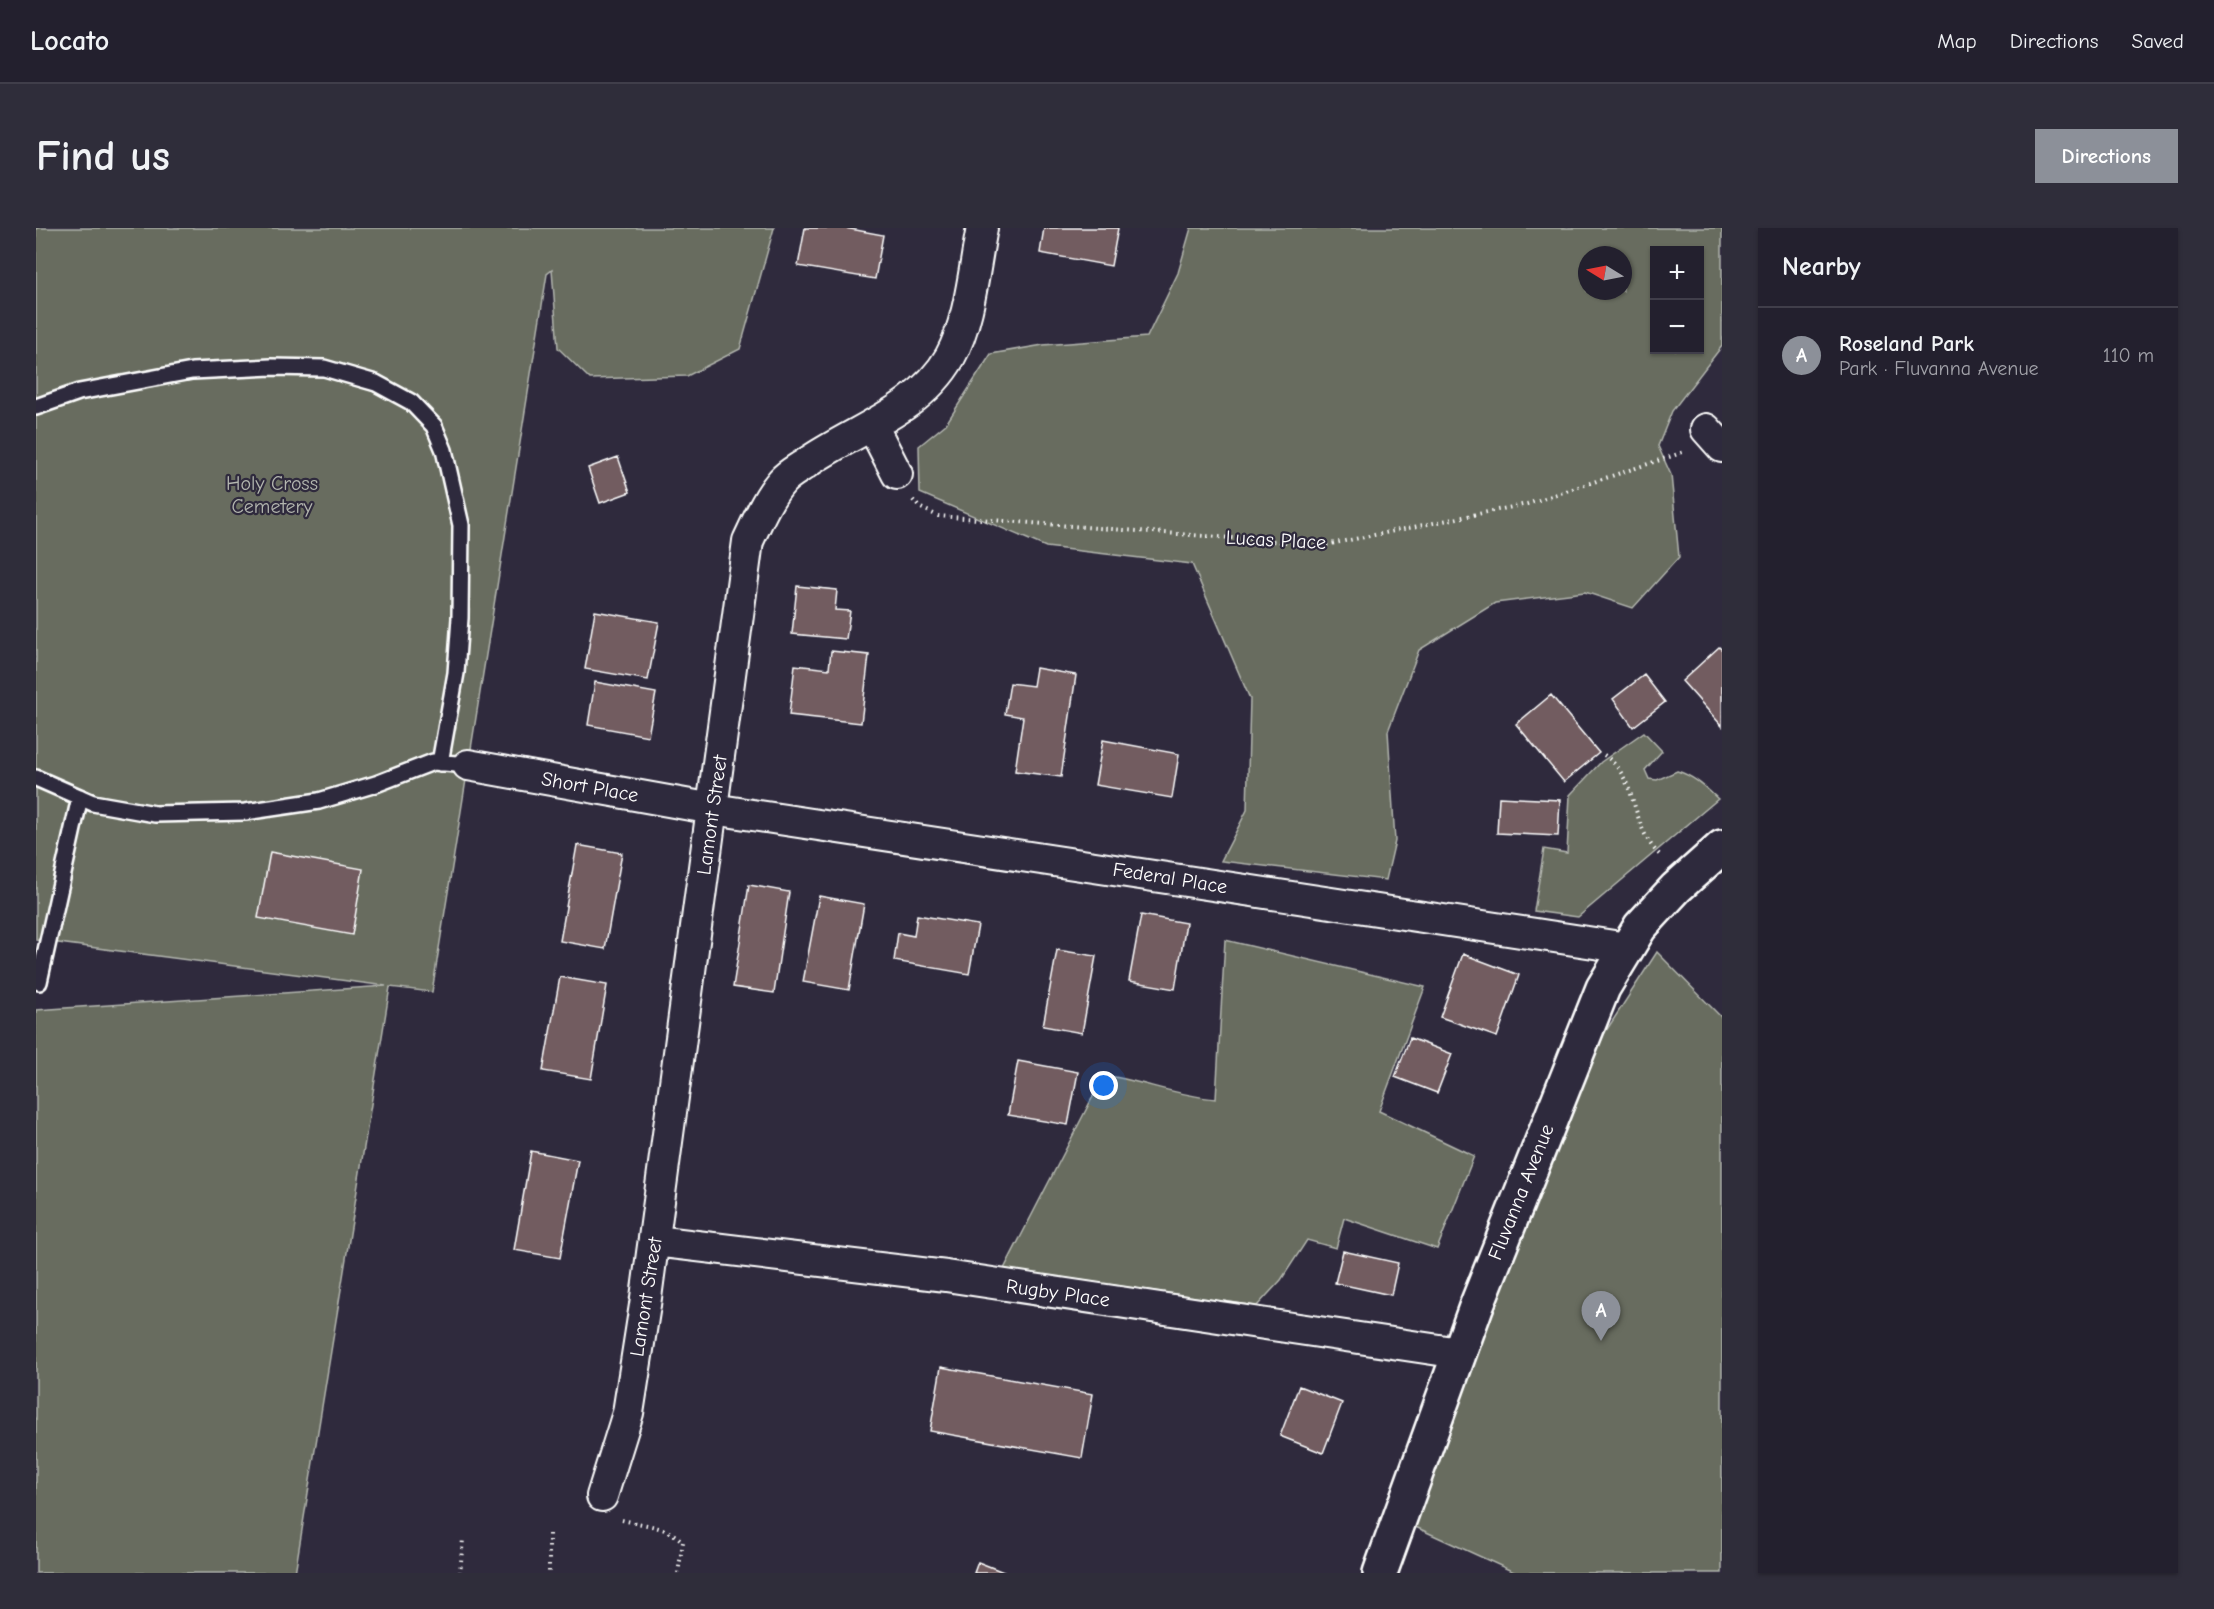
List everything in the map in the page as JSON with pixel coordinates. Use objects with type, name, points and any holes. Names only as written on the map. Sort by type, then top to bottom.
[{"type":"main road","name":"Fluvanna Avenue","points":[[1380,1573],[1480,1297],[1603,988],[1640,927],[1676,888],[1722,847]]},
{"type":"street","name":"Lamont Street","points":[[607,1507],[628,1413],[655,1241],[748,541],[768,499],[783,479],[817,456],[896,411],[928,387],[951,357],[964,320],[982,228]]},
{"type":"street","points":[[872,425],[897,474]]},
{"type":"street","name":"Short Place","points":[[454,764],[712,809]]},
{"type":"street","name":"Federal Place","points":[[712,809],[1627,948]]},
{"type":"street","name":"Rugby Place","points":[[655,1241],[946,1276],[1460,1353]]},
{"type":"lane","points":[[36,407],[80,392],[192,370],[271,367],[324,368],[376,383],[411,402],[434,426],[444,450],[461,525],[454,764],[433,762],[376,784],[319,801],[245,812],[155,814],[93,803],[36,778]]},
{"type":"lane","points":[[39,981],[80,797]]},
{"type":"path","name":"Lucas Place","points":[[897,474],[908,493],[920,507],[938,516],[1325,545],[1527,504],[1715,439]]},
{"type":"path","points":[[1604,755],[1610,759],[1629,786],[1644,835],[1660,855]]},
{"type":"path","points":[[607,1507],[670,1531],[677,1536],[683,1542],[678,1573]]},
{"type":"path","points":[[549,1533],[549,1573]]},
{"type":"path","points":[[459,1573],[464,1539]]},
{"type":"green space","name":"Holy Cross Cemetery","points":[[36,228],[774,228],[740,349],[687,376],[590,379],[558,348],[552,270],[547,274],[432,992],[390,987],[295,1573],[36,1573],[36,1010],[386,986],[36,940]]},
{"type":"green space","points":[[1191,228],[1722,228],[1722,346],[1672,411],[1658,446],[1671,475],[1679,557],[1633,608],[1585,592],[1495,603],[1419,650],[1388,731],[1395,841],[1386,880],[1221,861],[1247,810],[1250,699],[1192,564],[1046,547],[920,493],[919,446],[946,424],[991,354],[1043,345],[1147,337],[1178,273]]},
{"type":"green space","points":[[1644,732],[1662,751],[1645,770],[1649,779],[1657,780],[1677,771],[1694,779],[1718,799],[1578,917],[1534,911],[1544,849],[1567,853],[1570,795],[1601,762]]},
{"type":"green space","points":[[1225,940],[1425,987],[1379,1111],[1474,1156],[1437,1249],[1344,1218],[1336,1248],[1307,1240],[1281,1280],[1257,1306],[1004,1269],[1104,1075],[1188,1095],[1216,1099]]},
{"type":"green space","points":[[1657,952],[1722,1018],[1722,1573],[1516,1573],[1409,1524],[1551,1158],[1604,1034]]},
{"type":"building","points":[[805,228],[845,228],[883,235],[875,279],[798,266]]},
{"type":"building","points":[[1044,228],[1118,228],[1111,266],[1040,253]]},
{"type":"building","points":[[618,457],[630,492],[600,503],[588,468]]},
{"type":"building","points":[[797,586],[837,590],[835,610],[850,611],[846,639],[792,634]]},
{"type":"building","points":[[595,611],[659,622],[648,680],[585,669]]},
{"type":"building","points":[[1719,647],[1722,650],[1722,726],[1682,681]]},
{"type":"building","points":[[831,651],[869,655],[861,723],[789,715],[795,665],[829,669]]},
{"type":"building","points":[[1036,668],[1076,675],[1061,777],[1015,771],[1023,717],[1005,714],[1010,683],[1033,686]]},
{"type":"building","points":[[1644,675],[1665,702],[1633,727],[1613,699]]},
{"type":"building","points":[[595,682],[656,693],[648,736],[588,725]]},
{"type":"building","points":[[1551,695],[1599,753],[1564,782],[1516,724]]},
{"type":"building","points":[[1103,740],[1179,754],[1172,798],[1095,785]]},
{"type":"building","points":[[1499,797],[1560,800],[1558,836],[1497,833]]},
{"type":"building","points":[[577,845],[622,853],[605,949],[560,941]]},
{"type":"building","points":[[270,852],[363,869],[352,935],[258,918]]},
{"type":"building","points":[[749,885],[789,892],[774,993],[733,987]]},
{"type":"building","points":[[819,896],[864,904],[849,990],[803,982]]},
{"type":"building","points":[[917,915],[978,925],[969,974],[894,961],[898,933],[914,936]]},
{"type":"building","points":[[1141,915],[1186,923],[1175,989],[1129,981]]},
{"type":"building","points":[[1057,950],[1096,956],[1082,1033],[1043,1026]]},
{"type":"building","points":[[1463,954],[1519,975],[1497,1037],[1440,1017]]},
{"type":"building","points":[[560,977],[607,985],[591,1079],[543,1071]]},
{"type":"building","points":[[1410,1038],[1452,1054],[1437,1093],[1395,1077]]},
{"type":"building","points":[[1018,1061],[1078,1072],[1068,1125],[1008,1115]]},
{"type":"building","points":[[531,1151],[578,1160],[560,1258],[514,1250]]},
{"type":"building","points":[[1343,1251],[1398,1263],[1391,1295],[1335,1283]]},
{"type":"building","points":[[941,1367],[1093,1394],[1082,1458],[930,1431]]},
{"type":"building","points":[[1299,1386],[1342,1403],[1323,1453],[1280,1436]]},
{"type":"building","points":[[978,1562],[1006,1573],[974,1573]]},
{"type":"place","name":"Roseland Park","points":[[1601,1341]]}]
